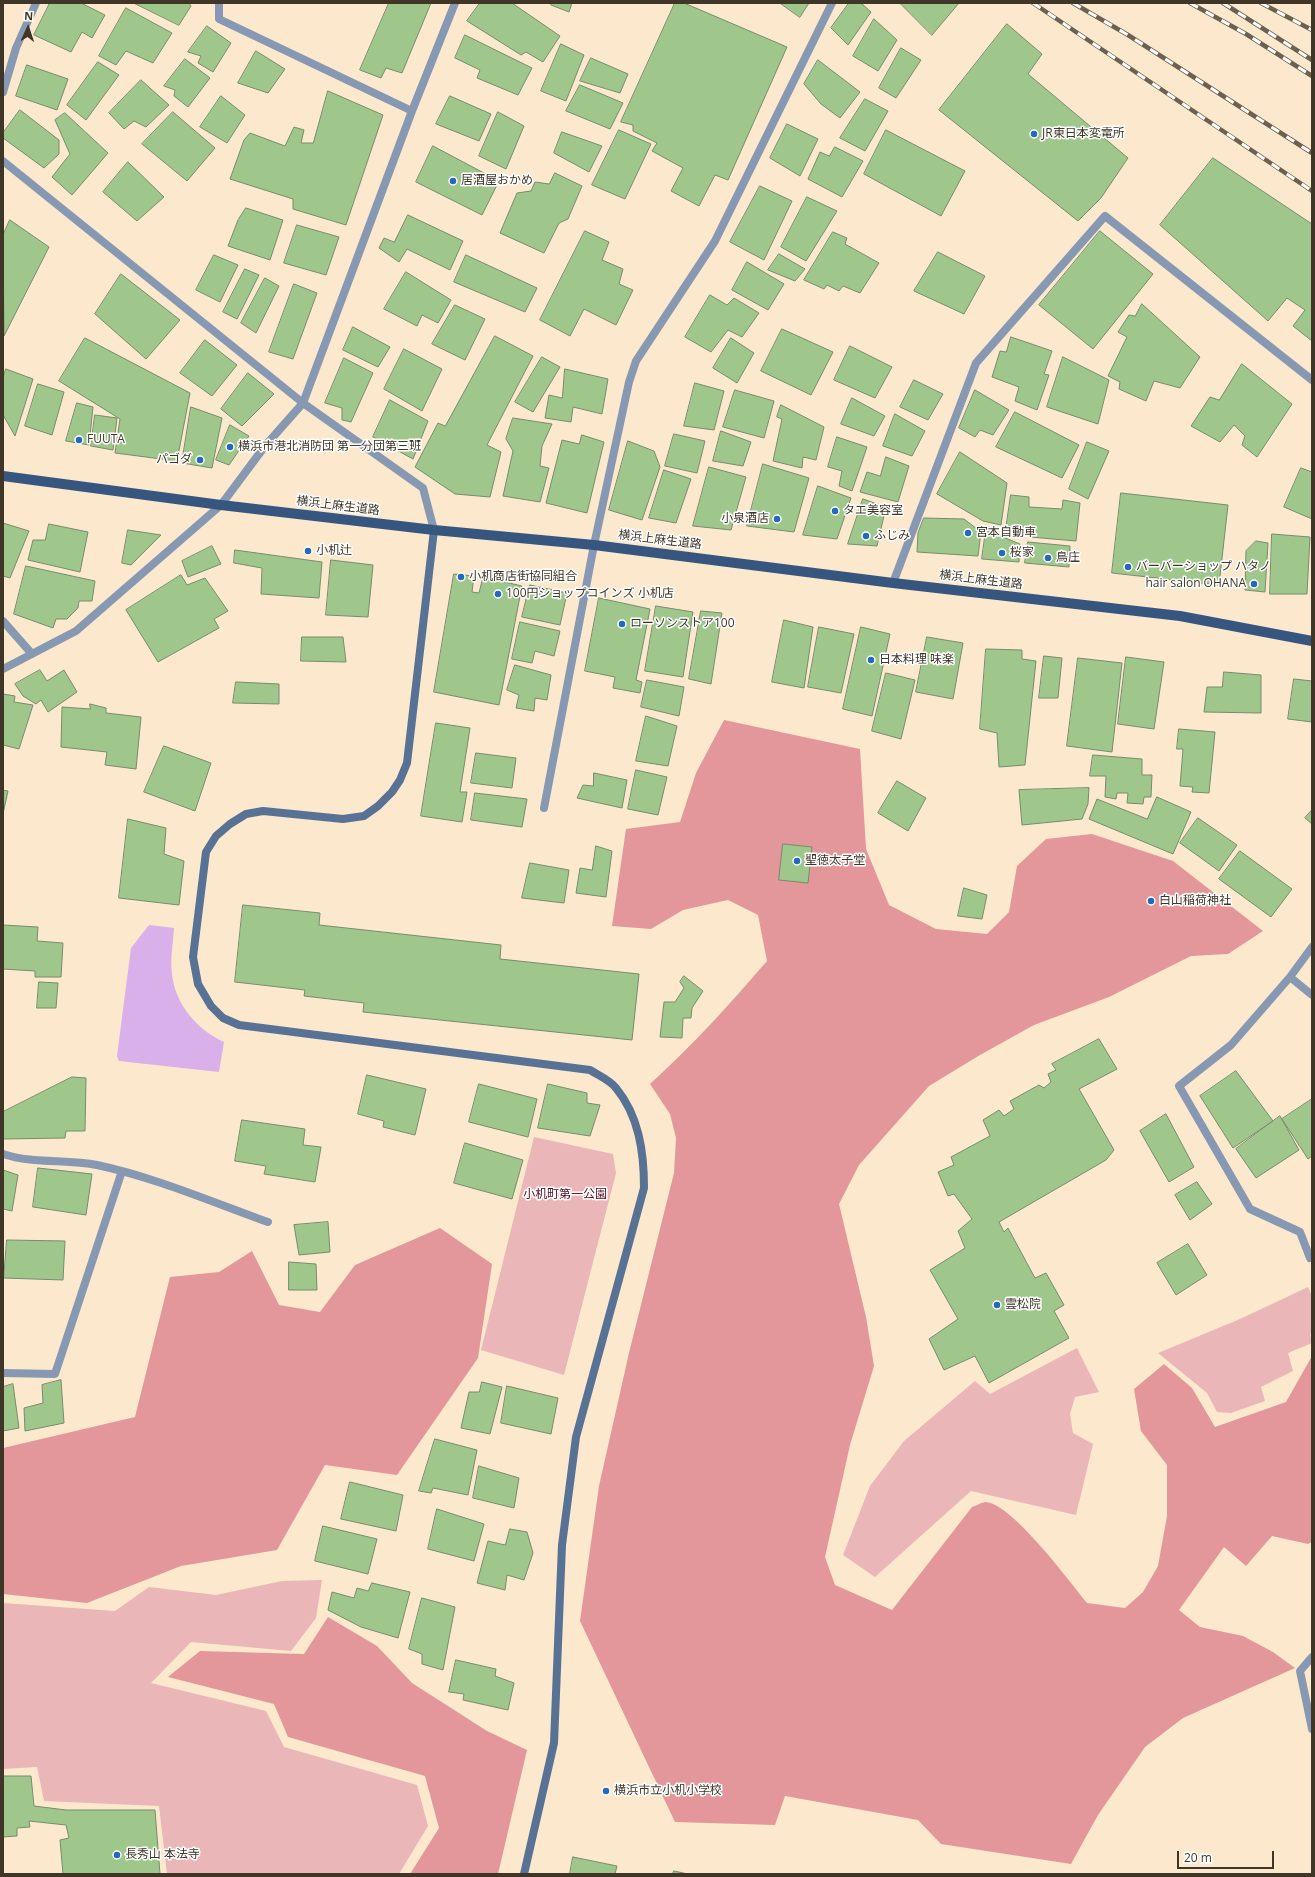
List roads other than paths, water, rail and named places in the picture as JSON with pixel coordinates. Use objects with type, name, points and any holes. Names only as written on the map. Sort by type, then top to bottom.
[{"type":"main road","name":"横浜上麻生道路","points":[[3,476],[221,505],[434,530],[594,545],[893,583],[1180,616],[1312,641]]},
{"type":"street","points":[[3,92],[16,48],[36,3]]},
{"type":"street","points":[[219,3],[219,19],[412,112]]},
{"type":"street","points":[[3,669],[76,631],[221,505],[265,446],[303,403],[412,112],[455,3]]},
{"type":"street","points":[[544,808],[594,545],[629,382],[636,361],[715,241],[832,3]]},
{"type":"street","points":[[3,161],[303,403],[423,488],[434,530],[406,764],[400,780],[392,792],[378,806],[364,816],[342,819],[264,811],[246,814],[230,824],[216,836],[206,852],[193,957],[198,984],[212,1006],[223,1018],[239,1025],[590,1070],[615,1087],[630,1109],[640,1139],[644,1161],[644,1188],[576,1437],[562,1545],[554,1743],[524,1874]]},
{"type":"street","points":[[893,583],[976,364],[1105,216],[1312,380]]},
{"type":"street","points":[[3,621],[32,654]]},
{"type":"street","points":[[1310,1258],[1300,1232],[1250,1208],[1179,1086],[1231,1045],[1290,977],[1312,947]]},
{"type":"street","points":[[1290,977],[1312,995]]},
{"type":"street","points":[[3,1154],[17,1159],[94,1165],[122,1171],[268,1222]]},
{"type":"street","points":[[3,1373],[55,1374],[122,1171]]},
{"type":"street","points":[[1312,1657],[1300,1671],[1312,1729]]},
{"type":"railway","points":[[1033,3],[1312,191]]},
{"type":"railway","points":[[1073,3],[1128,35],[1312,153]]},
{"type":"railway","points":[[1190,3],[1246,34],[1312,76]]},
{"type":"railway","points":[[1223,3],[1312,60]]},
{"type":"railway","points":[[1261,3],[1312,30]]},
{"type":"place","name":"JR東日本変電所","points":[[1034,134]]},
{"type":"place","name":"居酒屋おかめ","points":[[453,181]]},
{"type":"place","name":"FUUTA","points":[[79,440]]},
{"type":"place","name":"横浜市港北消防団 第一分団第三班","points":[[230,447]]},
{"type":"place","name":"パゴダ","points":[[200,460]]},
{"type":"place","name":"タエ美容室","points":[[835,511]]},
{"type":"place","name":"小泉酒店","points":[[777,519]]},
{"type":"place","name":"宮本自動車","points":[[968,533]]},
{"type":"place","name":"ふじみ","points":[[866,536]]},
{"type":"place","name":"小机辻","points":[[308,551]]},
{"type":"place","name":"桜家","points":[[1002,553]]},
{"type":"place","name":"鳥庄","points":[[1048,558]]},
{"type":"place","name":"バーバーショップ ハタノ","points":[[1128,567]]},
{"type":"place","name":"小机商店街協同組合","points":[[461,577]]},
{"type":"place","name":"hair salon OHANA","points":[[1254,584]]},
{"type":"place","name":"100円ショップコインズ 小机店","points":[[498,594]]},
{"type":"place","name":"ローソンストア100","points":[[622,624]]},
{"type":"place","name":"日本料理 味楽","points":[[871,660]]},
{"type":"place","name":"聖徳太子堂","points":[[797,861]]},
{"type":"place","name":"白山稲荷神社","points":[[1151,901]]},
{"type":"place","name":"雲松院","points":[[997,1305]]},
{"type":"place","name":"横浜市立小机小学校","points":[[606,1791]]},
{"type":"place","name":"長秀山 本法寺","points":[[117,1855]]},
{"type":"park label","name":"小机町第一公園","points":[[565,1195]]}]
